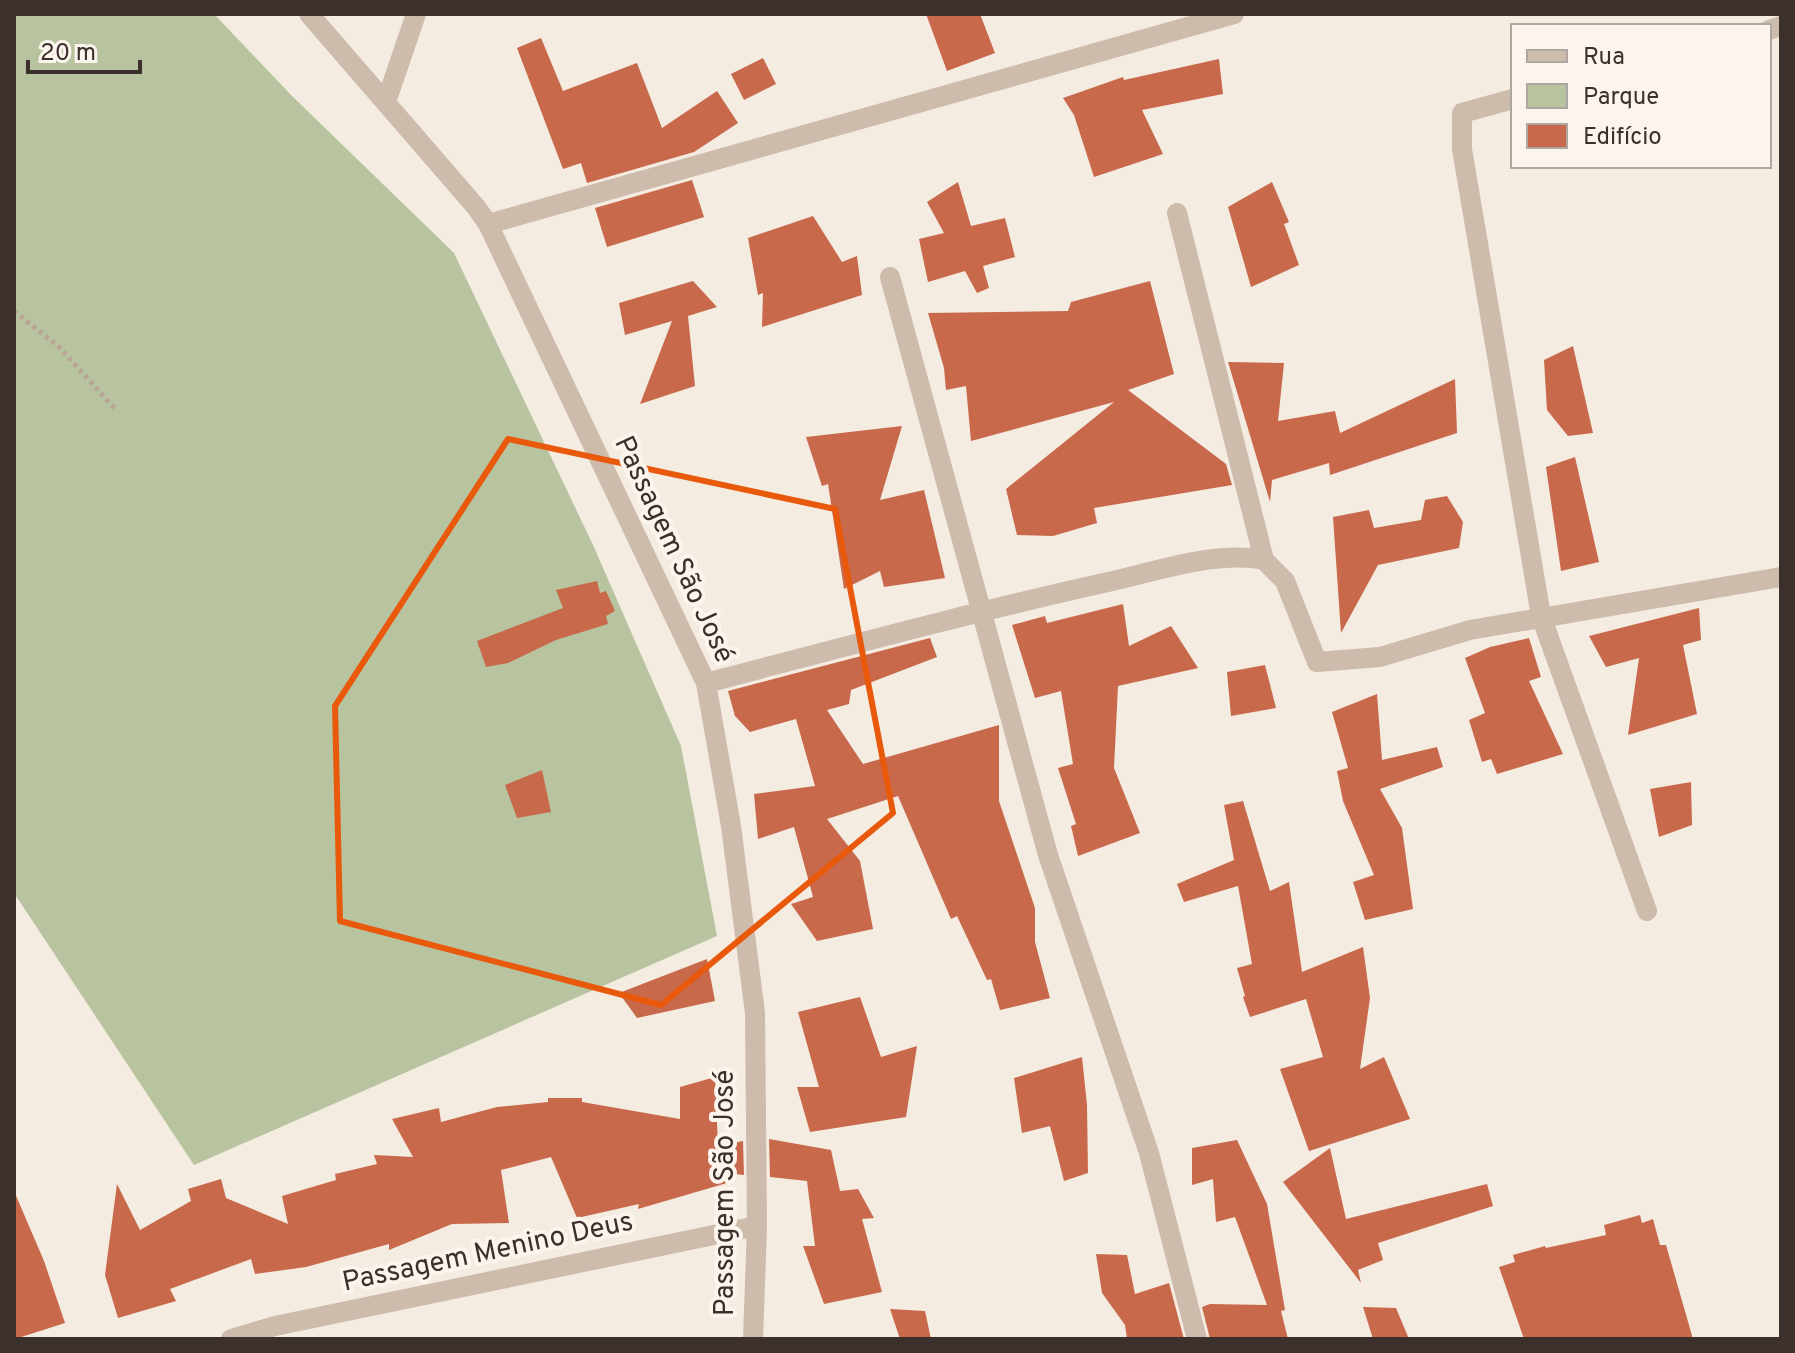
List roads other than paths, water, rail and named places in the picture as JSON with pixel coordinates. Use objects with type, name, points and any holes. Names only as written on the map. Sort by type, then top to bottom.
[{"type":"street","name":"Passagem São José","points":[[309,14],[488,224],[706,683],[731,826],[755,1013],[757,1226],[753,1339]]},
{"type":"street","points":[[386,102],[416,14]]},
{"type":"street","points":[[488,224],[1234,14]]},
{"type":"street","points":[[1511,100],[1462,113],[1462,149],[1541,616],[1647,911]]},
{"type":"street","points":[[1177,213],[1264,560],[1285,581],[1317,662],[1380,657],[1470,630],[1781,577]]},
{"type":"street","points":[[890,277],[1048,855],[1149,1153],[1197,1339]]},
{"type":"street","points":[[706,683],[980,611],[1205,561],[1244,556],[1264,560]]},
{"type":"street","name":"Passagem Menino Deus","points":[[231,1339],[275,1326],[757,1226]]}]
